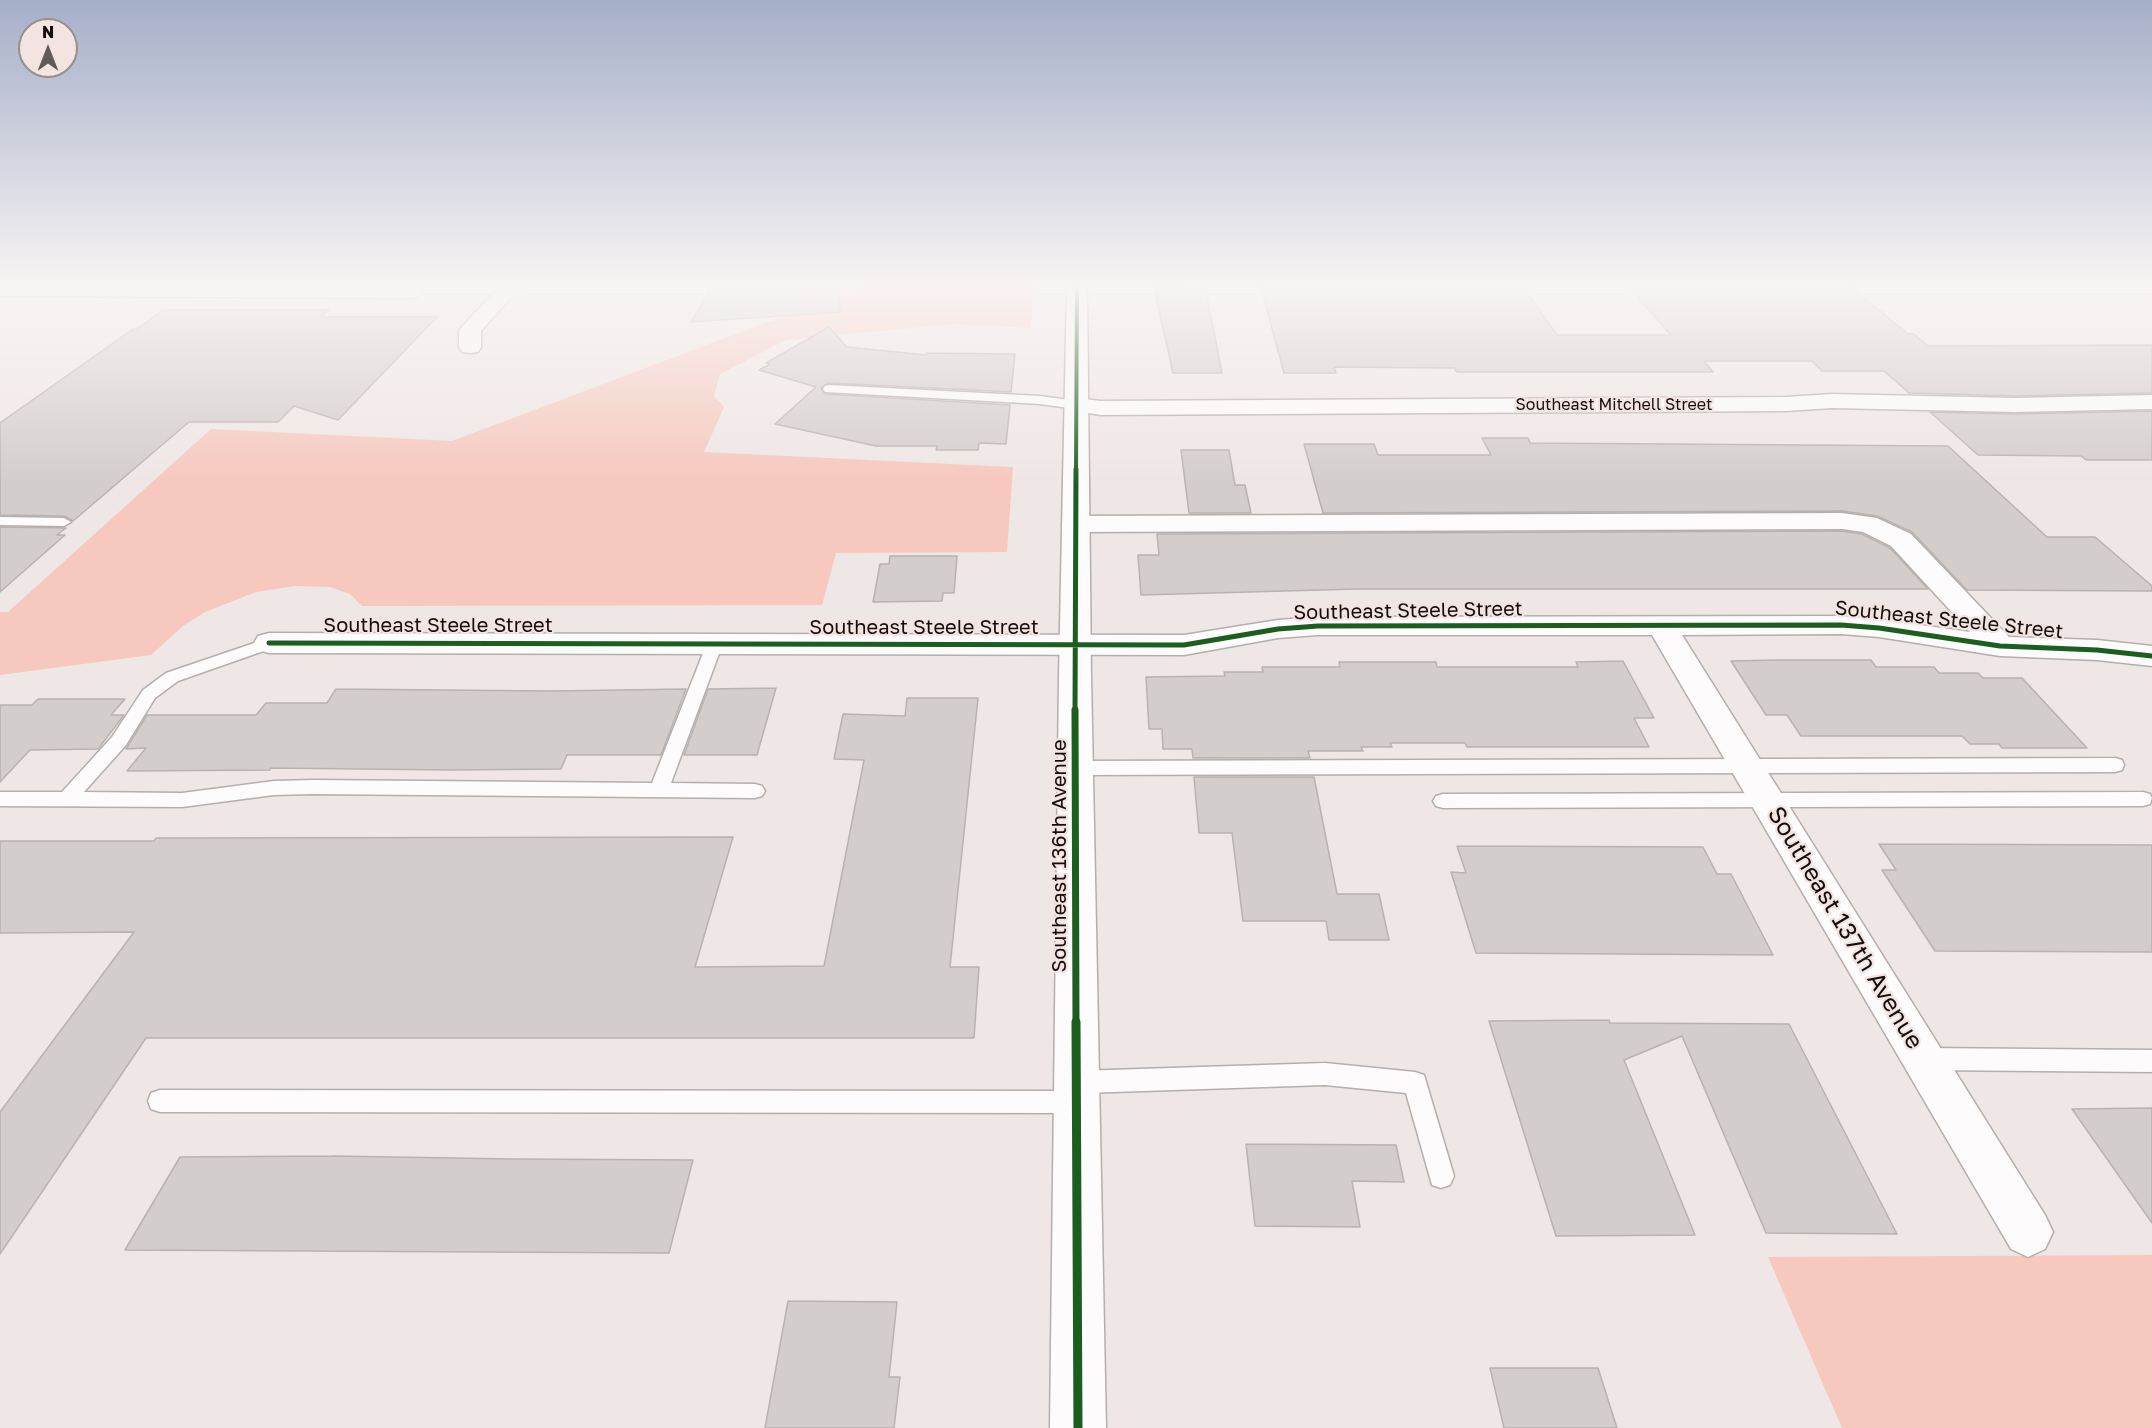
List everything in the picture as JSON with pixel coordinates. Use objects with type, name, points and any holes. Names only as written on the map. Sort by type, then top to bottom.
[{"type":"street","name":"Southeast 136th Avenue","points":[[1076,351],[1075,645],[1078,1428]]},
{"type":"street","name":"Southeast Mitchell Street","points":[[1076,405],[1113,408],[1775,404],[1832,401],[2005,405],[2152,402]]},
{"type":"street","name":"Southeast Steele Street","points":[[1076,524],[1850,522],[1884,530],[1900,540],[2000,646]]},
{"type":"street","name":"Southeast 137th Avenue","points":[[1660,625],[2028,1232]]},
{"type":"street","name":"Southeast Steele Street","points":[[269,643],[1184,645],[1278,629],[1318,626],[1841,625],[1878,628],[2000,646],[2097,650],[2152,656]]},
{"type":"lane","points":[[829,389],[1040,400],[1076,405]]},
{"type":"lane","points":[[0,521],[64,522]]},
{"type":"lane","points":[[67,799],[119,741],[149,694],[172,677],[269,643]]},
{"type":"lane","points":[[659,790],[715,644]]},
{"type":"lane","points":[[1076,768],[2115,765]]},
{"type":"lane","points":[[0,800],[182,800],[274,788],[313,787],[755,791]]},
{"type":"lane","points":[[1443,801],[2143,799]]},
{"type":"lane","points":[[1924,1059],[2152,1061]]},
{"type":"lane","points":[[159,1101],[1078,1092],[1325,1074],[1415,1083],[1441,1176]]},
{"type":"shaded area","points":[[691,351],[765,351],[720,374],[714,396],[724,407],[704,452],[1013,467],[1007,552],[836,553],[822,605],[362,606],[350,594],[330,587],[295,586],[256,592],[205,612],[183,626],[151,655],[0,675],[0,612],[8,612],[211,429],[452,441]]},
{"type":"shaded area","points":[[2152,1255],[2152,1428],[1842,1428],[1768,1257]]},
{"type":"building","points":[[102,351],[405,351],[338,420],[294,406],[278,422],[189,422],[73,521],[64,516],[0,515],[0,423]]},
{"type":"building","points":[[788,351],[883,351],[926,355],[927,353],[1015,354],[1011,392],[829,383],[821,388],[825,394],[1010,405],[1006,444],[979,443],[978,450],[936,450],[937,446],[876,446],[775,424],[816,387],[759,370],[770,364],[766,363]]},
{"type":"building","points":[[1168,351],[1218,351],[1222,373],[1173,373]]},
{"type":"building","points":[[1278,351],[2152,351],[2152,393],[2015,396],[1909,393],[1884,371],[1822,371],[1812,361],[1704,361],[1713,372],[1457,372],[1454,368],[1334,367],[1336,373],[1284,373]]},
{"type":"building","points":[[2152,411],[2152,460],[2086,460],[2081,456],[1978,455],[1930,412],[2015,414]]},
{"type":"building","points":[[1482,438],[1528,438],[1530,443],[1948,446],[2047,537],[2095,537],[2152,586],[2152,591],[1967,590],[1912,532],[1877,516],[1842,511],[1323,513],[1304,444],[1374,444],[1378,455],[1491,455]]},
{"type":"building","points":[[1181,450],[1229,450],[1235,485],[1245,485],[1251,513],[1189,513]]},
{"type":"building","points":[[0,527],[66,528],[57,535],[65,535],[0,592]]},
{"type":"building","points":[[1842,531],[1862,534],[1890,548],[1928,589],[1357,589],[1141,595],[1138,555],[1159,555],[1157,534]]},
{"type":"building","points":[[890,556],[957,556],[954,593],[943,593],[942,601],[873,602],[880,564],[889,564]]},
{"type":"building","points":[[1871,660],[1876,667],[1934,667],[1939,673],[1978,673],[1983,678],[2022,678],[2087,748],[2002,748],[1999,744],[1970,744],[1962,736],[1801,736],[1787,715],[1766,715],[1731,661]]},
{"type":"building","points":[[1623,661],[1654,718],[1634,718],[1649,747],[1467,747],[1465,743],[1390,743],[1392,747],[1361,747],[1363,751],[1308,751],[1310,758],[1193,758],[1192,749],[1163,749],[1162,729],[1149,729],[1146,677],[1225,676],[1224,672],[1263,672],[1262,667],[1340,667],[1339,662],[1436,662],[1437,667],[1578,667],[1576,662]]},
{"type":"building","points":[[776,688],[757,755],[684,755],[708,689]]},
{"type":"building","points":[[336,689],[551,691],[686,689],[661,755],[567,755],[561,769],[271,768],[270,770],[127,771],[146,748],[126,749],[147,715],[256,715],[266,703],[327,703]]},
{"type":"building","points":[[907,698],[978,698],[950,967],[979,967],[974,1038],[146,1038],[0,1254],[0,1112],[134,932],[0,933],[0,841],[154,841],[156,838],[733,837],[695,967],[824,966],[864,760],[834,759],[843,714],[905,716]]},
{"type":"building","points":[[38,699],[125,699],[111,715],[124,715],[98,749],[30,750],[0,782],[0,705],[32,705]]},
{"type":"building","points":[[1194,777],[1314,777],[1337,894],[1379,894],[1389,940],[1329,940],[1326,921],[1243,921],[1232,833],[1199,833]]},
{"type":"building","points":[[1879,844],[2152,845],[2152,952],[1935,951],[1882,870],[1896,870]]},
{"type":"building","points":[[1457,846],[1703,847],[1717,874],[1731,874],[1773,955],[1476,953],[1451,872],[1466,873]]},
{"type":"building","points":[[1609,1020],[1610,1023],[1789,1024],[1897,1234],[1766,1233],[1682,1036],[1624,1060],[1695,1235],[1556,1236],[1489,1021]]},
{"type":"building","points":[[2152,1108],[2152,1223],[2072,1109]]},
{"type":"building","points":[[1246,1144],[1396,1145],[1404,1182],[1352,1181],[1360,1227],[1255,1226]]},
{"type":"building","points":[[333,1156],[693,1160],[669,1253],[125,1250],[180,1157]]},
{"type":"building","points":[[788,1301],[897,1302],[889,1377],[900,1377],[894,1428],[765,1428]]},
{"type":"building","points":[[1490,1368],[1598,1368],[1617,1428],[1504,1428]]},
{"type":"cycle path","points":[[1077,351],[1075,675],[1078,1428]]},
{"type":"cycle path","points":[[269,643],[1184,645],[1278,629],[1318,626],[1841,625],[1879,628],[2000,646],[2097,650],[2152,656]]}]
